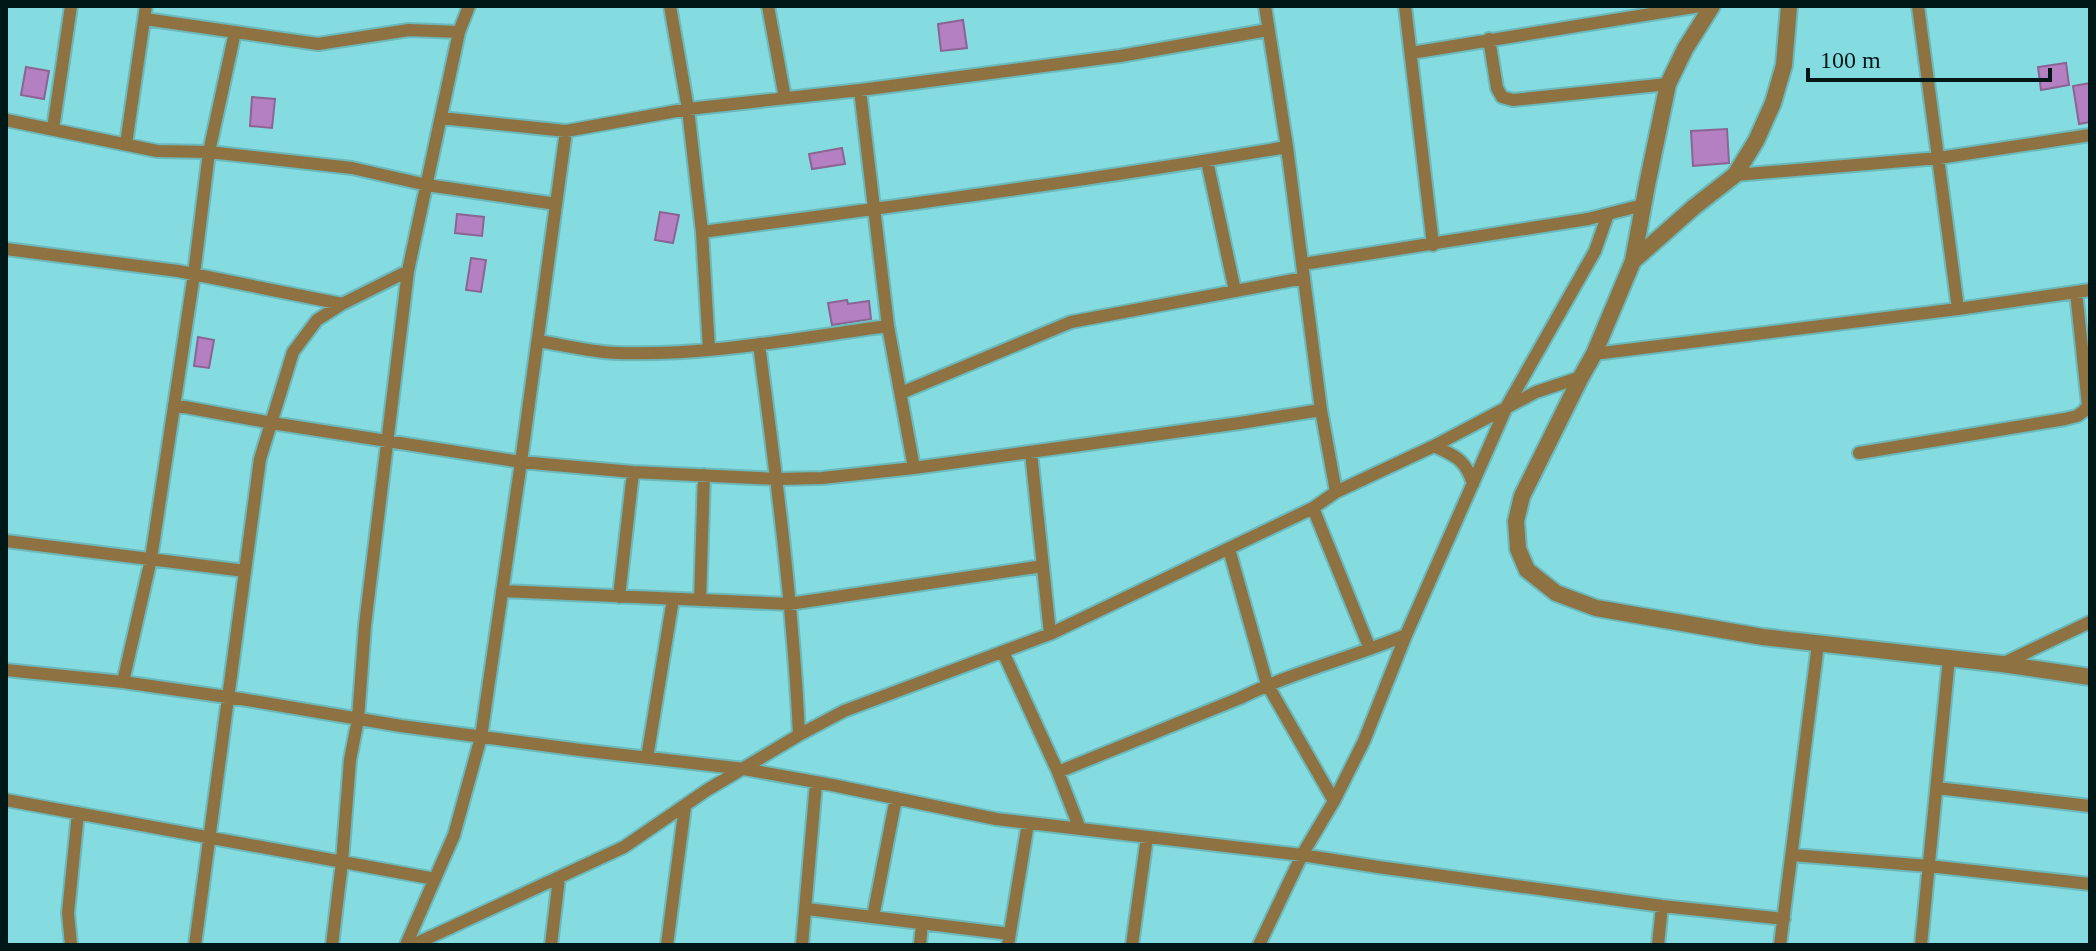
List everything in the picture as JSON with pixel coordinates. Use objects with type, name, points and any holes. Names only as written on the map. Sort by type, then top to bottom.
[{"type":"street","points":[[53,129],[71,6]]},
{"type":"street","points":[[332,945],[350,760],[358,719],[365,625],[408,271],[459,32],[469,6]]},
{"type":"street","points":[[670,6],[688,109],[702,232],[709,349]]},
{"type":"street","points":[[768,6],[785,98]]},
{"type":"street","points":[[1265,6],[1287,147],[1321,410],[1336,492]]},
{"type":"street","points":[[1405,6],[1433,245]]},
{"type":"street","points":[[1411,53],[1700,6]]},
{"type":"street","points":[[1712,6],[1668,84],[1633,261],[1594,354],[1522,496],[1516,521],[1518,549],[1527,570],[1556,593],[1596,608],[1763,637],[2090,677]]},
{"type":"street","points":[[1633,261],[1735,175],[1756,141],[1773,103],[1784,65],[1789,6]]},
{"type":"street","points":[[1918,6],[1958,309]]},
{"type":"street","points":[[126,144],[146,12],[235,32],[318,44],[409,30],[459,32]]},
{"type":"street","points":[[441,118],[566,131],[688,109],[1120,56],[1268,30]]},
{"type":"street","points":[[123,682],[151,559],[209,152],[235,32]]},
{"type":"street","points":[[1489,39],[1497,88],[1502,97],[1513,100],[1668,84]]},
{"type":"street","points":[[860,90],[888,326],[914,468]]},
{"type":"street","points":[[6,120],[157,151],[209,152],[352,168],[427,185],[556,204]]},
{"type":"street","points":[[406,945],[454,835],[481,737],[566,131]]},
{"type":"street","points":[[1735,175],[1939,158],[2090,135]]},
{"type":"street","points":[[702,232],[1287,147]]},
{"type":"street","points":[[1207,161],[1235,291]]},
{"type":"street","points":[[901,393],[1071,322],[1235,291],[1304,271],[1643,205]]},
{"type":"street","points":[[1259,945],[1302,855],[1364,741],[1406,635],[1507,406],[1595,251],[1608,214]]},
{"type":"street","points":[[6,249],[194,274],[342,304]]},
{"type":"street","points":[[195,945],[260,459],[293,352],[317,320],[408,271]]},
{"type":"street","points":[[1594,354],[2090,290]]},
{"type":"street","points":[[1859,453],[2065,419],[2084,411],[2088,405],[2076,292]]},
{"type":"street","points":[[538,341],[615,353],[667,352],[759,344],[888,326]]},
{"type":"street","points":[[759,344],[777,479],[799,735]]},
{"type":"street","points":[[413,945],[427,942],[624,847],[707,790],[844,711],[1050,634],[1313,508],[1336,492],[1434,446],[1507,406],[1536,392],[1581,377]]},
{"type":"street","points":[[174,405],[521,462],[633,472],[777,479],[822,478],[914,468],[1321,410]]},
{"type":"street","points":[[1434,446],[1462,461],[1469,470],[1473,484]]},
{"type":"street","points":[[1031,452],[1050,634]]},
{"type":"street","points":[[619,597],[633,472]]},
{"type":"street","points":[[700,600],[704,475]]},
{"type":"street","points":[[1313,508],[1370,649]]},
{"type":"street","points":[[6,541],[245,571]]},
{"type":"street","points":[[1229,549],[1267,684],[1334,801]]},
{"type":"street","points":[[502,591],[789,604],[1043,566]]},
{"type":"street","points":[[647,758],[673,599]]},
{"type":"street","points":[[2002,664],[2090,622]]},
{"type":"street","points":[[1058,772],[1240,698],[1267,684],[1406,635]]},
{"type":"street","points":[[1780,945],[1818,644]]},
{"type":"street","points":[[1003,652],[1058,772],[1080,829]]},
{"type":"street","points":[[1921,945],[1949,658]]},
{"type":"street","points":[[6,670],[123,682],[481,737],[744,769],[996,819],[1302,855],[1662,906],[1784,919]]},
{"type":"street","points":[[802,945],[816,783]]},
{"type":"street","points":[[1937,788],[2090,806]]},
{"type":"street","points":[[873,917],[896,798]]},
{"type":"street","points":[[6,800],[435,879]]},
{"type":"street","points":[[667,945],[685,806]]},
{"type":"street","points":[[71,945],[68,913],[78,813]]},
{"type":"street","points":[[807,909],[922,923],[1009,939],[1028,823]]},
{"type":"street","points":[[1132,945],[1147,837]]},
{"type":"street","points":[[1792,855],[2090,884]]},
{"type":"street","points":[[551,945],[559,878]]},
{"type":"street","points":[[1658,945],[1662,906]]},
{"type":"street","points":[[920,945],[922,923]]},
{"type":"building","points":[[963,20],[967,48],[941,51],[938,24]]},
{"type":"building","points":[[2066,63],[2069,85],[2041,90],[2038,67]]},
{"type":"building","points":[[26,67],[49,71],[44,99],[21,95]]},
{"type":"building","points":[[2090,83],[2090,122],[2079,124],[2073,86]]},
{"type":"building","points":[[252,97],[275,99],[272,128],[250,126]]},
{"type":"building","points":[[1727,129],[1729,163],[1693,166],[1691,131]]},
{"type":"building","points":[[842,148],[845,164],[812,169],[809,154]]},
{"type":"building","points":[[660,212],[679,215],[673,243],[655,240]]},
{"type":"building","points":[[457,214],[484,217],[482,236],[455,233]]},
{"type":"building","points":[[471,258],[486,260],[481,292],[466,290]]},
{"type":"building","points":[[847,300],[848,304],[869,301],[871,319],[832,325],[828,303]]},
{"type":"building","points":[[198,337],[214,340],[209,368],[194,366]]}]
